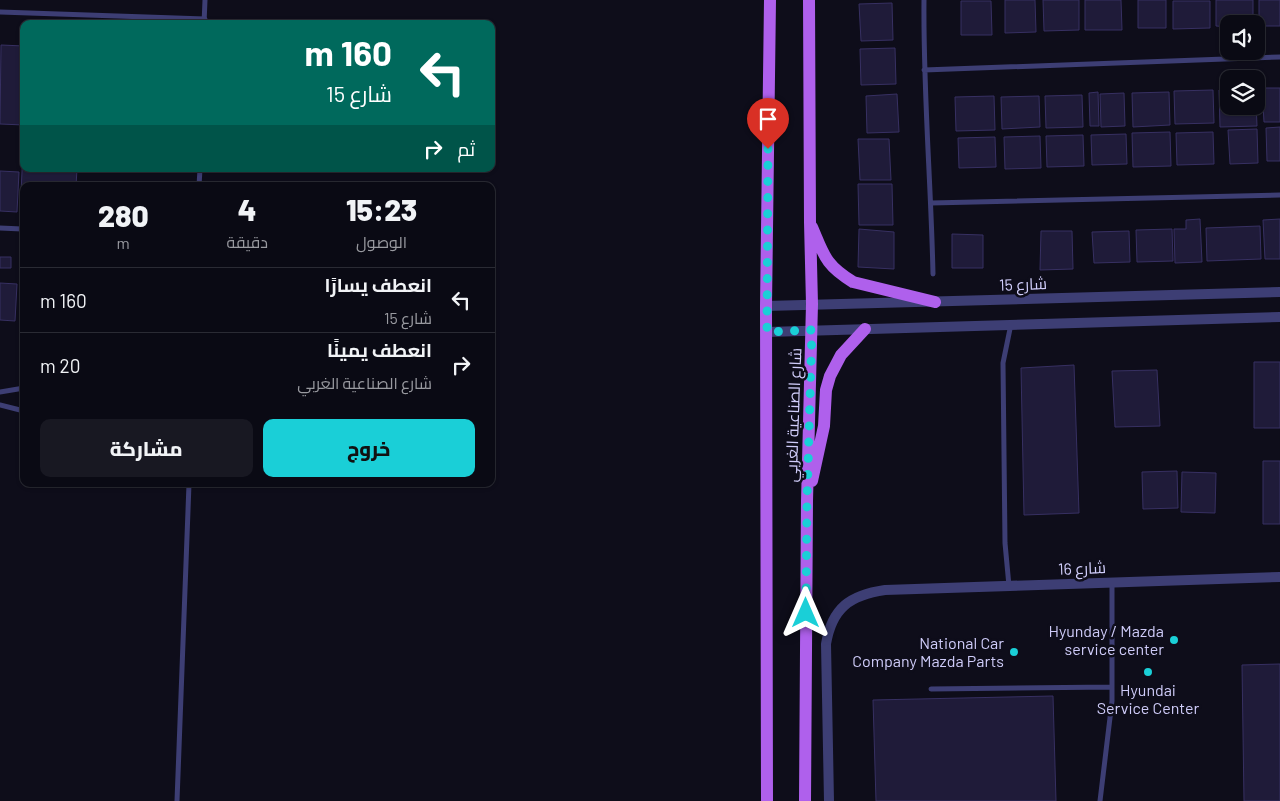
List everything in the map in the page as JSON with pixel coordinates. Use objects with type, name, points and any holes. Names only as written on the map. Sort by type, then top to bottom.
[{"type":"main road","name":"شارع الصناعية الغربي","points":[[767,801],[766,306],[770,0]]},
{"type":"main road","name":"شارع الصناعية الغربي","points":[[805,801],[807,501],[812,330],[809,0]]},
{"type":"main road","points":[[810,222],[830,266],[841,274],[859,284],[935,302]]},
{"type":"main road","points":[[807,501],[821,442],[826,390],[830,376],[841,355],[865,329]]},
{"type":"street","name":"شارع 15","points":[[766,306],[1280,292]]},
{"type":"street","points":[[767,332],[1280,316]]},
{"type":"street","name":"شارع 16","points":[[829,801],[826,644],[828,630],[835,616],[853,598],[866,593],[885,590],[1280,577]]},
{"type":"lane","points":[[205,0],[205,20]]},
{"type":"lane","points":[[924,0],[924,70],[932,203],[933,274]]},
{"type":"lane","points":[[0,12],[164,20]]},
{"type":"lane","points":[[924,70],[1280,57]]},
{"type":"lane","points":[[932,203],[1280,195]]},
{"type":"lane","points":[[0,228],[20,230]]},
{"type":"lane","points":[[1009,586],[1005,543],[1003,363],[1011,323]]},
{"type":"lane","points":[[0,392],[20,389]]},
{"type":"lane","points":[[0,405],[20,410]]},
{"type":"lane","points":[[177,801],[189,487]]},
{"type":"lane","points":[[1100,801],[1112,701],[1112,582]]},
{"type":"lane","points":[[931,689],[1112,687]]},
{"type":"building","points":[[1005,0],[1035,0],[1036,32],[1005,33]]},
{"type":"building","points":[[1043,0],[1079,0],[1079,30],[1044,31]]},
{"type":"building","points":[[1085,0],[1121,0],[1122,30],[1085,30]]},
{"type":"building","points":[[1138,0],[1166,0],[1166,28],[1138,28]]},
{"type":"building","points":[[1216,0],[1253,0],[1253,15],[1220,15],[1220,26],[1216,26]]},
{"type":"building","points":[[1259,0],[1280,0],[1280,26],[1265,26],[1265,15],[1259,15]]},
{"type":"building","points":[[961,1],[991,1],[992,35],[961,35]]},
{"type":"building","points":[[1173,1],[1210,1],[1210,28],[1173,29]]},
{"type":"building","points":[[892,3],[893,40],[861,41],[859,4]]},
{"type":"building","points":[[1,45],[20,46],[20,125],[0,124]]},
{"type":"building","points":[[895,48],[896,84],[861,85],[860,49]]},
{"type":"building","points":[[1265,88],[1280,88],[1280,122],[1264,122]]},
{"type":"building","points":[[1213,90],[1214,123],[1175,124],[1174,91]]},
{"type":"building","points":[[1219,90],[1220,115],[1257,115],[1257,126],[1220,127]]},
{"type":"building","points":[[1098,92],[1099,126],[1090,126],[1089,93]]},
{"type":"building","points":[[1169,92],[1170,125],[1133,127],[1132,93]]},
{"type":"building","points":[[1124,93],[1125,126],[1101,127],[1100,94]]},
{"type":"building","points":[[897,94],[899,132],[867,133],[866,96]]},
{"type":"building","points":[[1082,95],[1083,127],[1046,128],[1045,96]]},
{"type":"building","points":[[994,96],[995,130],[956,131],[955,97]]},
{"type":"building","points":[[1039,96],[1040,127],[1002,129],[1001,97]]},
{"type":"building","points":[[1280,127],[1280,161],[1267,161],[1266,128]]},
{"type":"building","points":[[1257,129],[1258,163],[1230,164],[1228,130]]},
{"type":"building","points":[[1170,132],[1171,166],[1133,167],[1132,133]]},
{"type":"building","points":[[1213,132],[1214,164],[1177,165],[1176,133]]},
{"type":"building","points":[[1126,134],[1127,164],[1092,165],[1091,135]]},
{"type":"building","points":[[1083,135],[1084,166],[1047,167],[1046,136]]},
{"type":"building","points":[[1040,136],[1041,168],[1005,169],[1004,137]]},
{"type":"building","points":[[995,137],[996,167],[959,168],[958,138]]},
{"type":"building","points":[[858,139],[889,139],[891,180],[860,180]]},
{"type":"building","points":[[0,171],[19,172],[17,212],[0,211]]},
{"type":"building","points":[[22,172],[77,172],[76,182],[22,182]]},
{"type":"building","points":[[858,184],[892,184],[893,225],[859,225]]},
{"type":"building","points":[[1200,219],[1202,262],[1175,263],[1174,229],[1186,229],[1186,220]]},
{"type":"building","points":[[1280,219],[1280,259],[1265,259],[1263,220]]},
{"type":"building","points":[[1260,226],[1261,259],[1207,261],[1206,228]]},
{"type":"building","points":[[859,229],[894,232],[894,269],[858,267]]},
{"type":"building","points":[[1172,229],[1173,261],[1137,262],[1136,230]]},
{"type":"building","points":[[1041,231],[1072,231],[1073,269],[1040,270]]},
{"type":"building","points":[[1129,231],[1130,262],[1094,263],[1092,232]]},
{"type":"building","points":[[952,234],[983,235],[983,268],[952,268]]},
{"type":"building","points":[[0,257],[11,257],[11,268],[0,268]]},
{"type":"building","points":[[0,283],[17,284],[15,321],[0,320]]},
{"type":"building","points":[[1254,362],[1280,362],[1280,428],[1254,428]]},
{"type":"building","points":[[1074,365],[1079,513],[1024,515],[1021,368]]},
{"type":"building","points":[[1157,370],[1160,426],[1115,427],[1112,371]]},
{"type":"building","points":[[1263,461],[1280,461],[1280,524],[1263,524]]},
{"type":"building","points":[[1177,471],[1178,508],[1143,509],[1142,472]]},
{"type":"building","points":[[1182,472],[1216,473],[1215,513],[1181,512]]},
{"type":"building","points":[[1280,664],[1280,801],[1244,801],[1242,665]]},
{"type":"building","points":[[1053,696],[1056,801],[876,801],[873,700]]},
{"type":"place","name":"Hyunday / Mazda service center","points":[[1174,640]]},
{"type":"place","name":"National Car Company Mazda Parts","points":[[1014,652]]},
{"type":"place","name":"Hyundai Service Center","points":[[1148,672]]},
{"type":"route","points":[[768,149],[767,332],[812,330],[806,613]]}]
